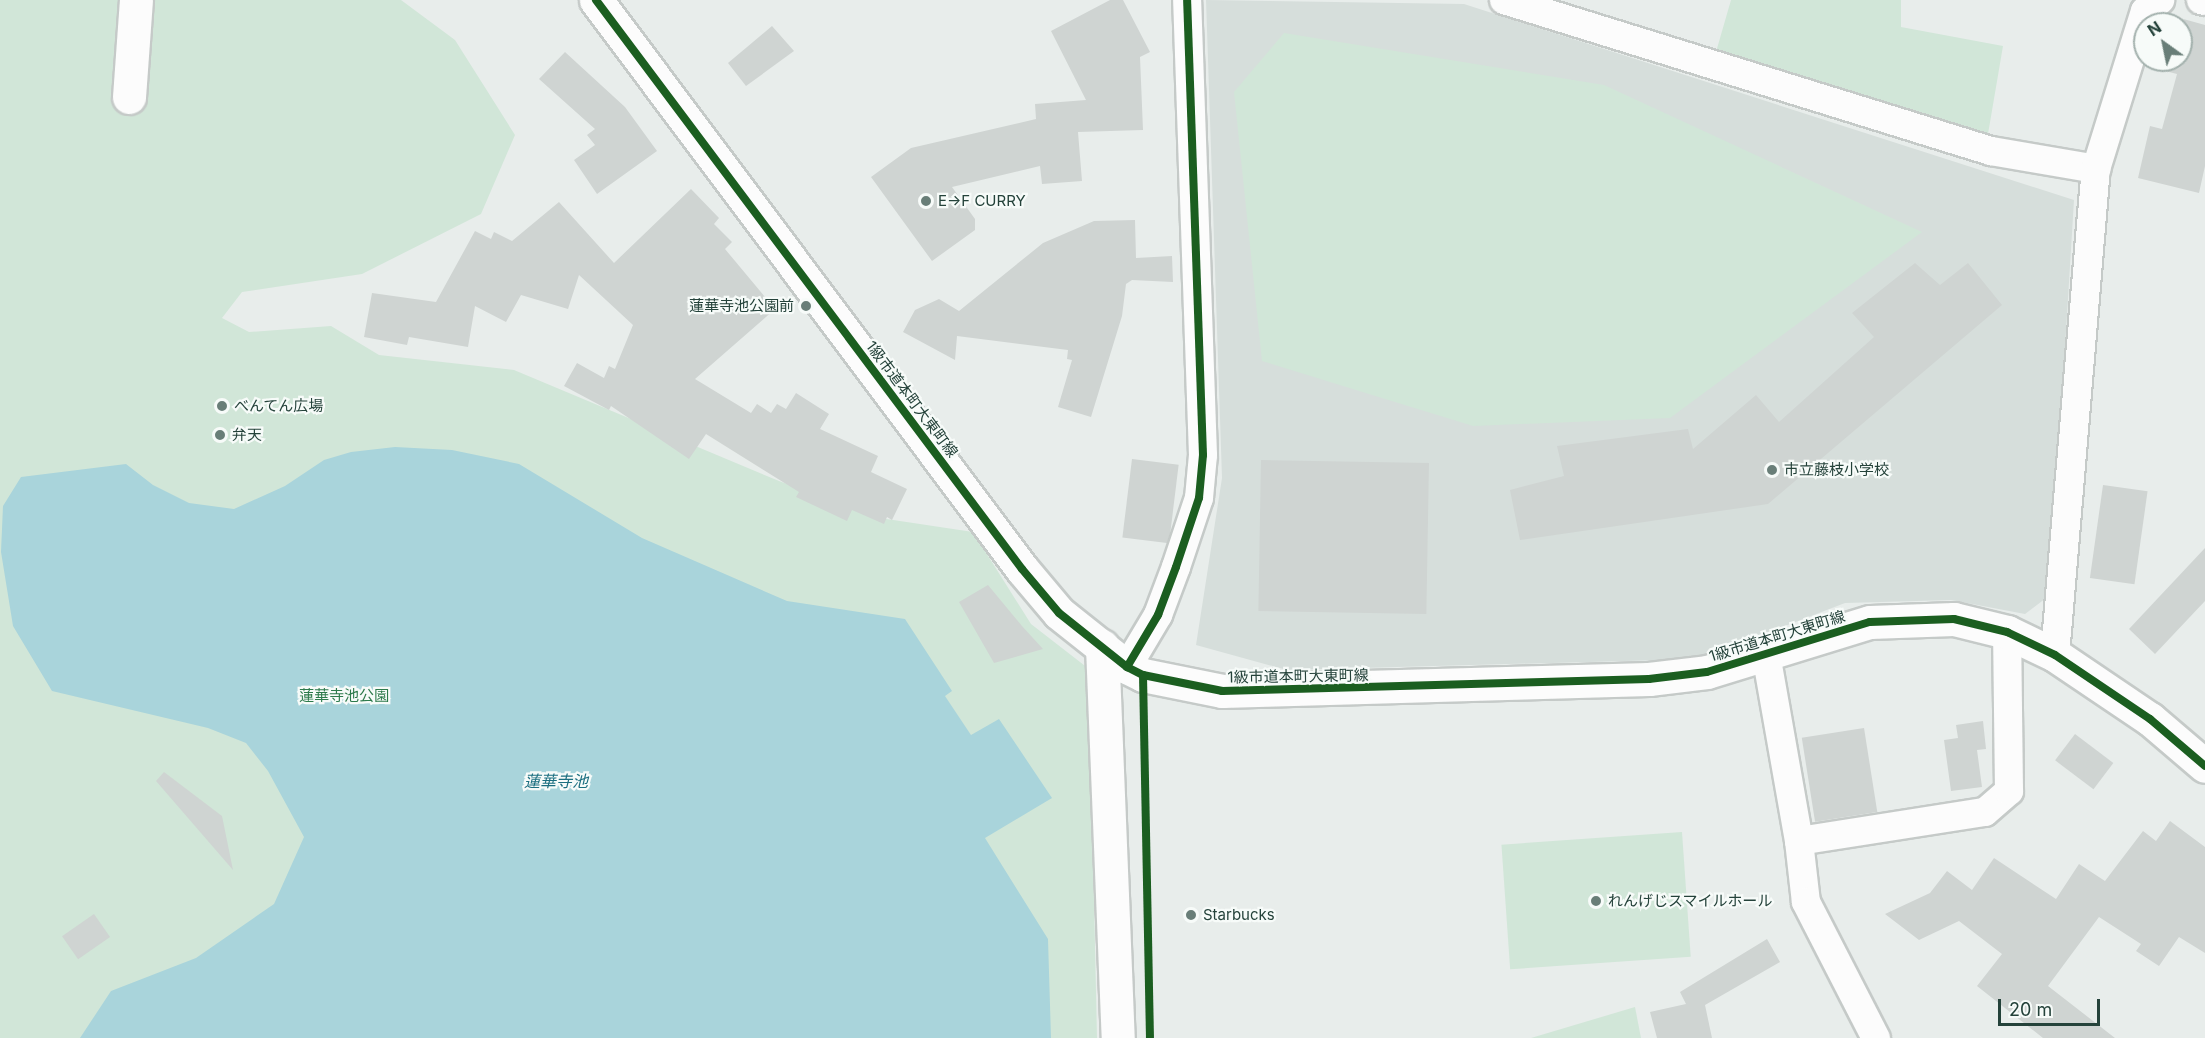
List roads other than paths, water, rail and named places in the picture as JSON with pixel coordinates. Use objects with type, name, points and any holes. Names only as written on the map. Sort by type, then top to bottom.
[{"type":"street","points":[[129,97],[136,0]]},
{"type":"street","name":"1級市道本町大東町線","points":[[596,0],[1022,569],[1059,613],[1127,667],[1143,675],[1222,691],[1289,691],[1649,679],[1707,672],[1870,622],[1954,619],[2007,632],[2055,655],[2150,719],[2205,766]]},
{"type":"street","points":[[1127,667],[1158,615],[1176,567],[1199,498],[1203,455],[1186,0]]},
{"type":"street","points":[[1504,0],[1991,152],[2096,169]]},
{"type":"street","points":[[2055,655],[2096,169],[2145,11],[2160,0]]},
{"type":"street","points":[[1799,841],[1985,812],[2009,791],[2007,632]]},
{"type":"street","points":[[1102,646],[1118,1038]]},
{"type":"street","points":[[1766,654],[1799,841],[1806,902],[1876,1038]]},
{"type":"water","name":"蓮華寺池","points":[[395,447],[452,450],[519,464],[642,538],[787,601],[905,619],[952,691],[945,696],[971,735],[999,719],[1052,798],[985,838],[1048,939],[1051,1038],[80,1038],[111,991],[196,958],[274,904],[304,837],[268,771],[246,743],[208,728],[52,691],[13,626],[1,552],[3,506],[21,477],[126,464],[153,485],[189,503],[234,509],[285,486],[324,460],[351,452]]},
{"type":"place","name":"E→F CURRY","points":[[926,201]]},
{"type":"place","name":"蓮華寺池公園前","points":[[806,306]]},
{"type":"place","name":"べんてん広場","points":[[222,406]]},
{"type":"place","name":"弁天","points":[[220,435]]},
{"type":"place","name":"市立藤枝小学校","points":[[1772,470]]},
{"type":"place","name":"れんげじスマイルホール","points":[[1596,901]]},
{"type":"place","name":"Starbucks","points":[[1191,915]]},
{"type":"park label","name":"蓮華寺池公園","points":[[344,696]]}]
